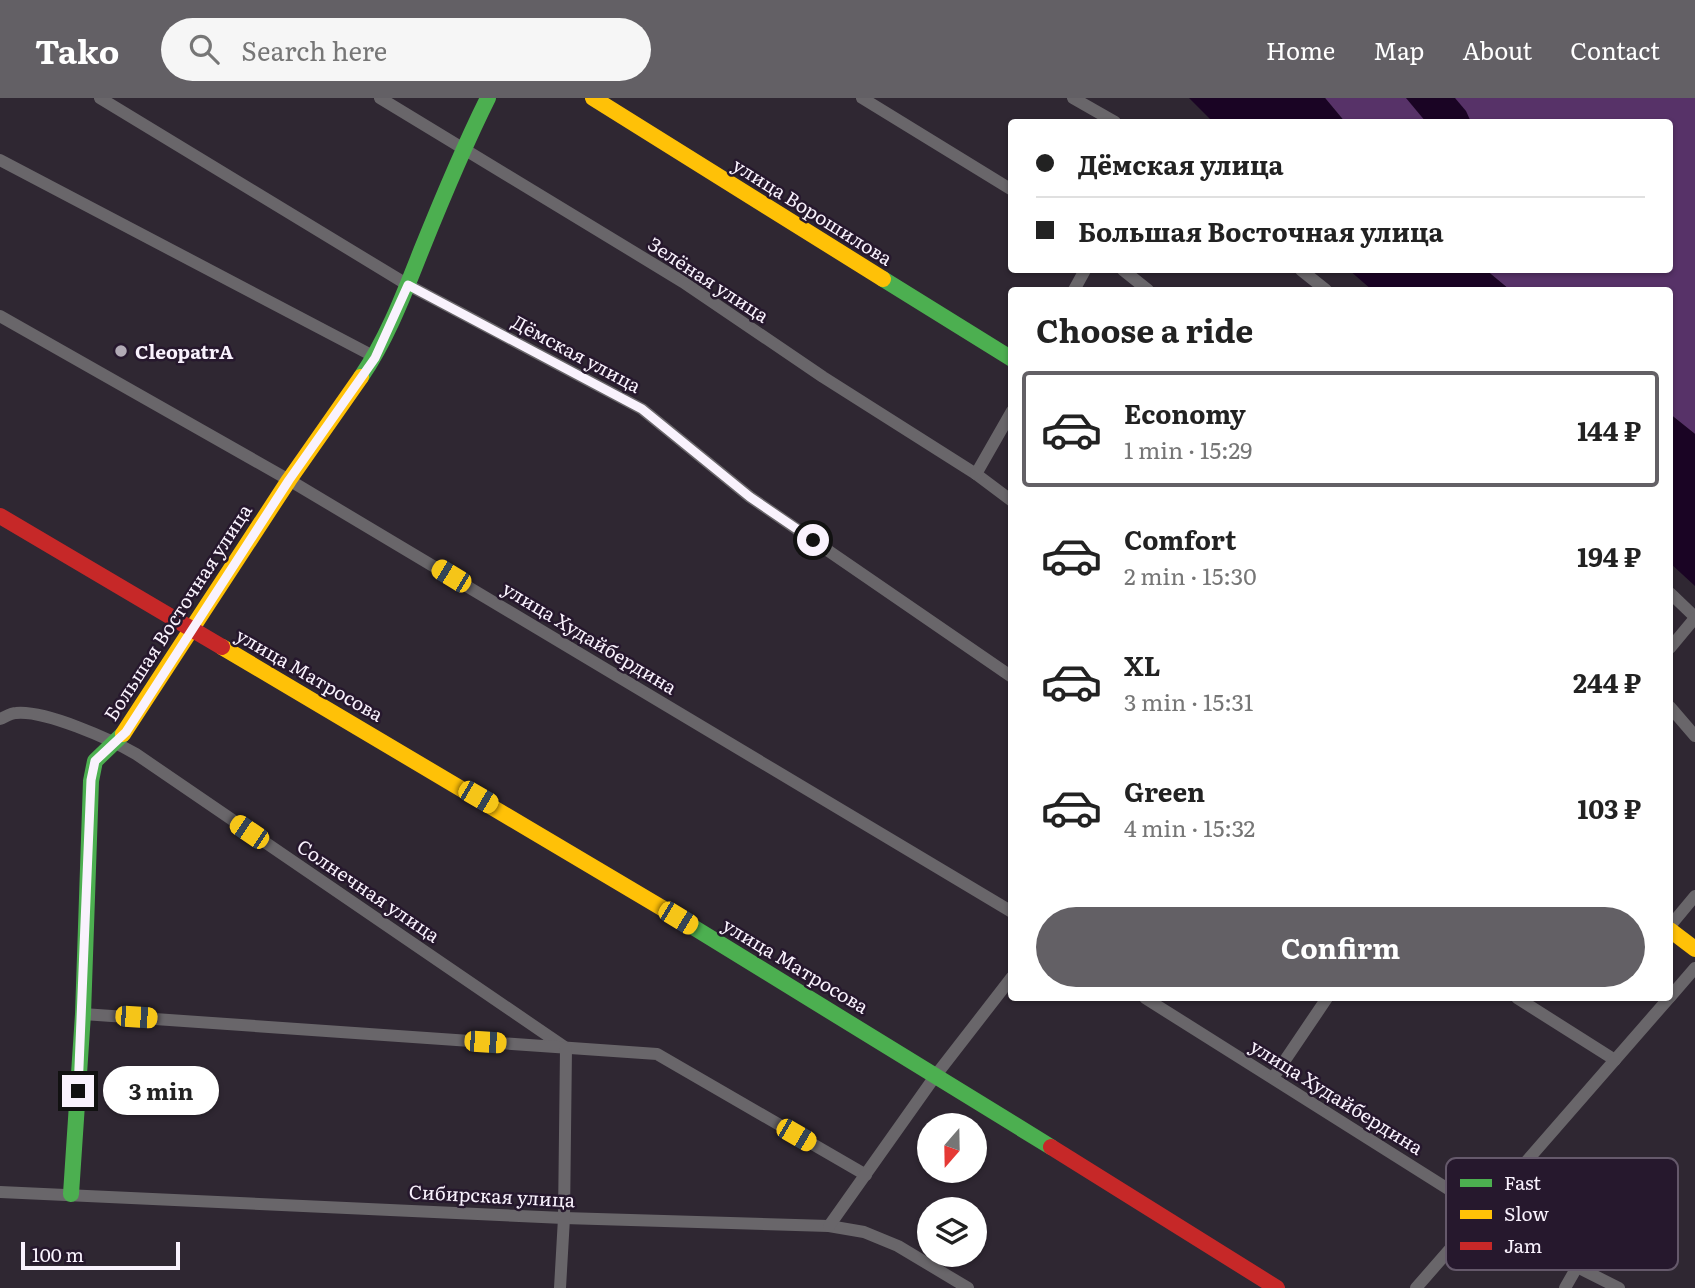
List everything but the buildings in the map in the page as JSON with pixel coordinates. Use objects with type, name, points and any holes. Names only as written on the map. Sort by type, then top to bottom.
[{"type":"street","name":"Дёмская улица","points":[[100,98],[408,285],[642,409],[750,497],[1008,674]]},
{"type":"street","name":"Зелёная улица","points":[[380,98],[683,282],[823,377],[976,474],[1008,498]]},
{"type":"street","name":"Большая Восточная улица","points":[[71,1194],[83,1014],[91,780],[95,761],[126,732],[289,480],[375,358],[408,285],[463,147],[488,98]]},
{"type":"street","name":"улица Ворошилова","points":[[593,98],[1008,357]]},
{"type":"street","points":[[862,98],[1008,188]]},
{"type":"street","points":[[1073,98],[1110,119]]},
{"type":"street","points":[[0,160],[375,358]]},
{"type":"street","points":[[1127,273],[1144,287]]},
{"type":"street","points":[[1305,273],[1322,287]]},
{"type":"street","name":"улица Худайбердина","points":[[0,316],[289,480],[1008,910]]},
{"type":"street","points":[[976,474],[1008,418]]},
{"type":"street","name":"улица Матросова","points":[[0,516],[536,831],[936,1075],[1277,1288]]},
{"type":"street","points":[[1673,596],[1695,618],[1673,644]]},
{"type":"street","points":[[1673,710],[1695,736]]},
{"type":"street","name":"Солнечная улица","points":[[0,719],[15,713],[54,719],[114,742],[136,754],[566,1048]]},
{"type":"street","points":[[1673,924],[1695,896]]},
{"type":"street","points":[[1673,930],[1695,948]]},
{"type":"street","points":[[1673,994],[1695,968]]},
{"type":"street","points":[[830,1226],[936,1075],[1008,982]]},
{"type":"street","name":"улица Худайбердина","points":[[1150,1001],[1446,1188]]},
{"type":"street","points":[[1273,1078],[1325,1001]]},
{"type":"street","points":[[1522,1001],[1615,1060]]},
{"type":"street","points":[[1529,1158],[1667,1001]]},
{"type":"street","points":[[83,1014],[657,1054],[866,1175]]},
{"type":"street","points":[[559,1288],[564,1219],[566,1048]]},
{"type":"street","name":"Сибирская улица","points":[[0,1192],[564,1219],[830,1226],[863,1232],[898,1246],[968,1288]]},
{"type":"street","points":[[1416,1288],[1446,1254]]},
{"type":"street","points":[[1565,1288],[1575,1270]]},
{"type":"street","name":"улица Худайбердина","points":[[1583,1270],[1619,1288]]},
{"type":"shaded area","points":[[1189,98],[1325,98],[1342,119],[1210,119]]},
{"type":"shaded area","points":[[1325,98],[1695,98],[1695,434],[1673,416],[1673,287],[1506,287],[1490,273],[1673,273],[1673,119],[1342,119]]},
{"type":"shaded area","points":[[1406,98],[1455,98],[1470,119],[1424,119]]},
{"type":"shaded area","points":[[1352,273],[1490,273],[1506,287],[1369,287]]},
{"type":"shaded area","points":[[1673,416],[1695,434],[1695,586],[1673,566]]},
{"type":"traffic: fast","points":[[361,377],[394,316],[488,98]]},
{"type":"traffic: fast","points":[[883,279],[1008,357]]},
{"type":"traffic: fast","points":[[71,1194],[83,1014],[91,781],[95,761],[123,734]]},
{"type":"traffic: fast","points":[[662,908],[1051,1147]]},
{"type":"traffic: slow","points":[[593,98],[883,279]]},
{"type":"traffic: slow","points":[[123,734],[289,480],[361,377]]},
{"type":"traffic: slow","points":[[222,647],[662,908]]},
{"type":"traffic: slow","points":[[1673,932],[1695,949]]},
{"type":"traffic: jam","points":[[0,516],[222,647]]},
{"type":"traffic: jam","points":[[1051,1147],[1277,1288]]},
{"type":"place","name":"CleopatrA","points":[[121,351]]},
{"type":"route","points":[[78,1091],[91,780],[95,761],[126,732],[289,480],[375,358],[408,285],[642,409],[750,497],[813,540]]}]
